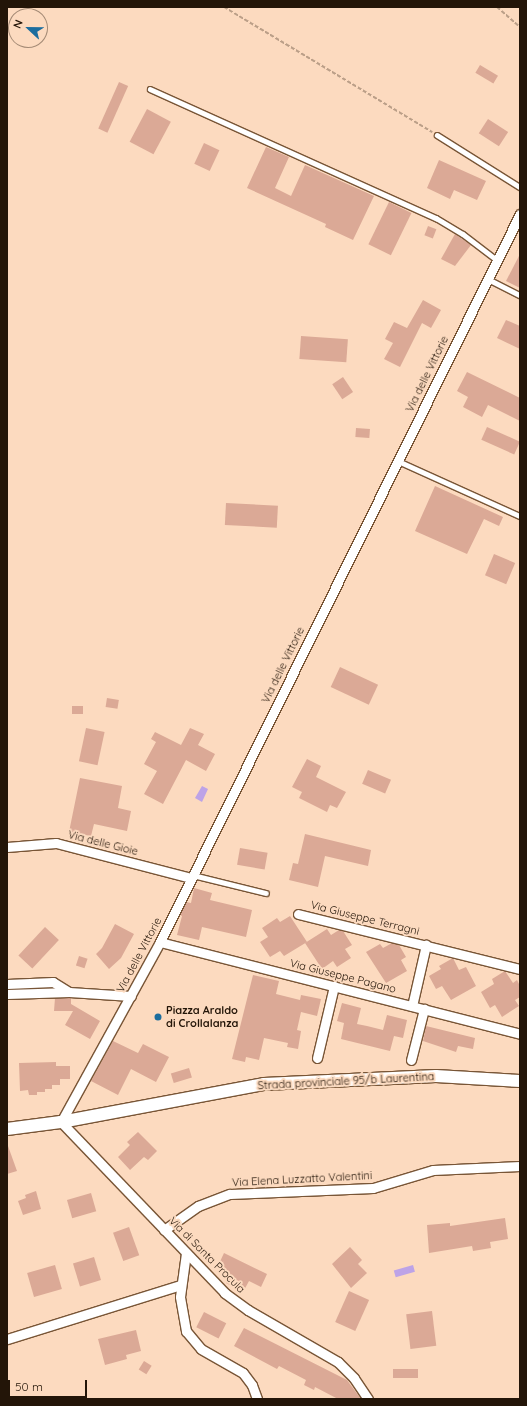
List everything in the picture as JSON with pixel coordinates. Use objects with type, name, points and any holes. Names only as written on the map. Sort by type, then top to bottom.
[{"type":"main road","name":"Strada provinciale 95/b Laurentina","points":[[7,1130],[61,1122],[227,1090],[278,1083],[436,1076],[520,1081]]},
{"type":"street","name":"Via delle Vittorie","points":[[61,1122],[160,942],[520,214]]},
{"type":"street","name":"Via delle Gioie","points":[[7,847],[56,843],[192,877]]},
{"type":"street","name":"Via Giuseppe Terragni","points":[[298,914],[520,969]]},
{"type":"street","name":"Via Giuseppe Pagano","points":[[160,942],[520,1034]]},
{"type":"street","name":"Via Giuseppe Terragni","points":[[412,1006],[426,945]]},
{"type":"street","points":[[7,984],[53,982],[69,992]]},
{"type":"street","points":[[317,1058],[334,986]]},
{"type":"street","points":[[7,994],[69,992],[131,996]]},
{"type":"street","points":[[411,1060],[424,1009]]},
{"type":"street","name":"Via di Santa Procula","points":[[61,1122],[186,1253],[236,1302],[338,1362],[354,1378],[368,1399]]},
{"type":"street","name":"Via Elena Luzzatto Valentini","points":[[164,1230],[198,1206],[230,1194],[373,1188],[428,1170],[520,1166]]},
{"type":"street","points":[[186,1253],[180,1285],[181,1312],[189,1337],[201,1349],[243,1373],[252,1385],[257,1399]]},
{"type":"street","points":[[7,1339],[180,1285]]},
{"type":"lane","points":[[150,89],[436,218],[463,234],[497,260]]},
{"type":"lane","points":[[437,134],[520,186]]},
{"type":"lane","points":[[488,279],[520,295]]},
{"type":"lane","points":[[398,461],[520,516]]},
{"type":"lane","points":[[192,877],[266,893]]},
{"type":"path","points":[[224,7],[437,134]]},
{"type":"path","points":[[497,7],[520,27]]},
{"type":"shaded area","points":[[202,786],[208,789],[202,802],[195,798]]},
{"type":"shaded area","points":[[413,1265],[415,1272],[396,1277],[394,1271]]},
{"type":"building","points":[[480,65],[498,76],[493,84],[475,73]]},
{"type":"building","points":[[119,82],[128,86],[107,133],[98,129]]},
{"type":"building","points":[[147,109],[171,122],[153,154],[130,142]]},
{"type":"building","points":[[488,119],[508,132],[499,146],[479,133]]},
{"type":"building","points":[[204,143],[219,150],[210,171],[194,164]]},
{"type":"building","points":[[266,147],[289,157],[275,188],[291,196],[305,165],[374,196],[353,240],[325,227],[326,224],[247,188]]},
{"type":"building","points":[[439,160],[486,181],[477,200],[454,190],[450,199],[427,188]]},
{"type":"building","points":[[389,202],[411,213],[391,255],[368,244]]},
{"type":"building","points":[[428,226],[436,229],[433,239],[424,235]]},
{"type":"building","points":[[455,234],[471,245],[455,266],[441,259]]},
{"type":"building","points":[[520,254],[520,288],[506,281]]},
{"type":"building","points":[[423,300],[441,310],[431,328],[422,323],[400,367],[384,359],[393,343],[385,339],[394,322],[407,328]]},
{"type":"building","points":[[506,320],[520,326],[520,349],[497,338]]},
{"type":"building","points":[[301,336],[348,339],[346,362],[299,359]]},
{"type":"building","points":[[467,372],[520,398],[520,421],[488,405],[482,417],[463,407],[468,397],[457,391]]},
{"type":"building","points":[[343,377],[353,392],[342,399],[332,384]]},
{"type":"building","points":[[487,427],[520,442],[514,454],[481,440]]},
{"type":"building","points":[[356,428],[370,429],[369,438],[355,437]]},
{"type":"building","points":[[435,486],[503,517],[499,526],[484,519],[467,554],[415,531]]},
{"type":"building","points":[[226,503],[278,506],[277,528],[225,525]]},
{"type":"building","points":[[494,554],[515,563],[506,584],[485,575]]},
{"type":"building","points":[[340,667],[378,685],[369,705],[331,687]]},
{"type":"building","points":[[107,698],[119,700],[117,709],[106,707]]},
{"type":"building","points":[[72,706],[83,706],[83,714],[72,714]]},
{"type":"building","points":[[86,728],[105,732],[98,765],[79,761]]},
{"type":"building","points":[[190,728],[204,734],[198,745],[215,754],[206,771],[186,760],[163,804],[144,794],[157,771],[144,764],[156,742],[151,739],[155,732],[181,745]]},
{"type":"building","points":[[307,759],[321,766],[316,777],[346,792],[337,808],[330,805],[327,812],[299,798],[302,792],[292,787]]},
{"type":"building","points":[[368,770],[391,780],[385,794],[362,784]]},
{"type":"building","points":[[80,778],[122,786],[118,808],[131,811],[127,831],[94,824],[91,836],[69,832]]},
{"type":"building","points":[[305,834],[371,850],[368,866],[325,856],[318,887],[289,880],[293,863],[298,864]]},
{"type":"building","points":[[240,848],[268,853],[265,870],[237,865]]},
{"type":"building","points":[[194,888],[212,893],[210,900],[252,910],[246,937],[202,927],[199,940],[177,935],[182,916],[180,915],[186,902],[191,903]]},
{"type":"building","points":[[290,916],[307,942],[284,956],[280,951],[270,957],[260,942],[268,937],[262,928],[277,918],[280,922]]},
{"type":"building","points":[[115,924],[134,934],[121,958],[109,969],[96,954],[102,948]]},
{"type":"building","points":[[45,927],[59,940],[32,968],[18,956]]},
{"type":"building","points":[[327,929],[331,935],[339,930],[343,931],[352,945],[345,949],[351,958],[337,967],[333,961],[322,969],[305,943]]},
{"type":"building","points":[[392,943],[399,945],[406,957],[401,960],[407,971],[386,983],[366,952],[380,944],[383,948]]},
{"type":"building","points":[[79,956],[88,959],[84,968],[76,966]]},
{"type":"building","points":[[453,958],[459,970],[466,967],[476,986],[451,1000],[442,986],[436,989],[429,976],[441,969],[439,966]]},
{"type":"building","points":[[505,971],[513,983],[517,980],[520,986],[520,997],[515,1000],[519,1006],[502,1017],[495,1005],[490,1008],[481,992],[494,984],[492,979]]},
{"type":"building","points":[[253,975],[279,981],[276,994],[300,1000],[301,995],[321,999],[317,1016],[301,1012],[297,1030],[301,1031],[298,1049],[287,1047],[288,1043],[264,1038],[259,1060],[246,1057],[245,1062],[232,1059]]},
{"type":"building","points":[[55,998],[71,998],[71,1004],[100,1021],[90,1039],[65,1025],[73,1011],[54,1011]]},
{"type":"building","points":[[342,1003],[361,1008],[357,1024],[383,1030],[387,1015],[407,1020],[403,1038],[394,1036],[390,1051],[341,1039],[344,1023],[337,1021]]},
{"type":"building","points":[[426,1026],[475,1038],[473,1049],[458,1046],[456,1052],[423,1041]]},
{"type":"building","points":[[113,1041],[138,1053],[143,1044],[169,1057],[156,1082],[131,1069],[118,1095],[91,1081]]},
{"type":"building","points":[[56,1062],[56,1066],[70,1066],[70,1079],[60,1079],[60,1085],[52,1085],[52,1089],[45,1089],[45,1092],[37,1092],[37,1095],[29,1095],[28,1090],[20,1091],[19,1063]]},
{"type":"building","points":[[189,1068],[192,1078],[174,1083],[171,1074]]},
{"type":"building","points":[[138,1132],[157,1151],[148,1160],[144,1157],[130,1170],[118,1157],[130,1145],[127,1142]]},
{"type":"building","points":[[8,1146],[17,1171],[7,1174],[7,1147]]},
{"type":"building","points":[[36,1191],[41,1209],[23,1215],[18,1201],[26,1198],[25,1195]]},
{"type":"building","points":[[91,1193],[96,1211],[72,1218],[67,1200]]},
{"type":"building","points":[[505,1218],[508,1239],[490,1242],[491,1248],[473,1251],[472,1246],[429,1253],[427,1225],[450,1223],[450,1226]]},
{"type":"building","points":[[129,1227],[139,1255],[123,1261],[113,1233]]},
{"type":"building","points":[[350,1247],[362,1260],[358,1264],[367,1273],[351,1288],[332,1264]]},
{"type":"building","points":[[224,1253],[267,1274],[261,1287],[249,1281],[243,1292],[226,1283],[230,1274],[217,1268]]},
{"type":"building","points":[[94,1257],[101,1280],[80,1286],[73,1263]]},
{"type":"building","points":[[55,1265],[62,1289],[34,1297],[27,1273]]},
{"type":"building","points":[[349,1291],[369,1300],[355,1331],[335,1322]]},
{"type":"building","points":[[432,1311],[436,1346],[410,1349],[406,1314]]},
{"type":"building","points":[[204,1312],[226,1323],[219,1338],[196,1327]]},
{"type":"building","points":[[244,1328],[347,1380],[361,1399],[338,1399],[315,1387],[314,1390],[304,1385],[306,1380],[279,1366],[277,1369],[234,1346]]},
{"type":"building","points":[[136,1330],[141,1351],[126,1355],[127,1359],[105,1365],[98,1339]]},
{"type":"building","points":[[144,1361],[152,1366],[146,1374],[139,1369]]},
{"type":"building","points":[[393,1369],[418,1369],[418,1378],[393,1378]]},
{"type":"place","name":"Piazza Araldo di Crollalanza","points":[[158,1017]]}]
